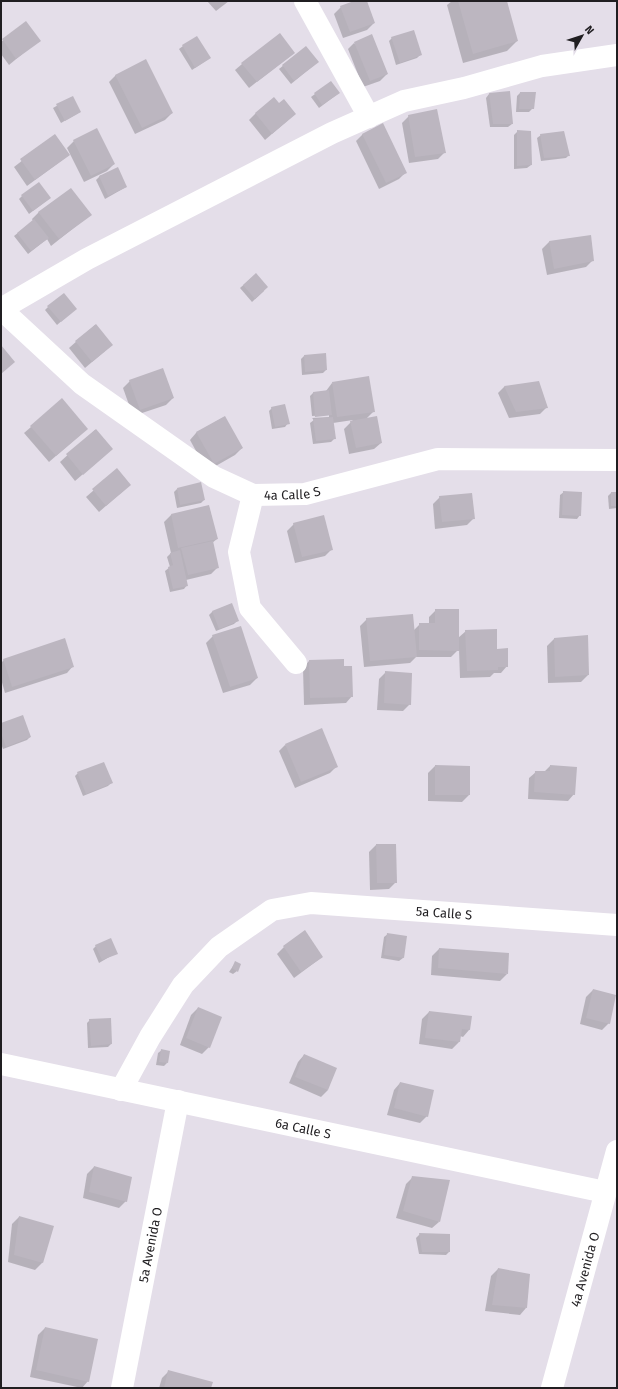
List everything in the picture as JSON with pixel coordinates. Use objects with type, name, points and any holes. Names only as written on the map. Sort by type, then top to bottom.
[{"type":"street","points":[[305,1],[369,117]]},
{"type":"street","points":[[1,309],[87,259],[332,133],[404,101],[464,88],[542,66],[617,55]]},
{"type":"street","name":"4a Calle S","points":[[1,309],[82,384],[214,477],[253,495],[305,494],[438,459],[543,461],[617,460]]},
{"type":"street","points":[[253,495],[239,552],[250,608],[296,664]]},
{"type":"street","name":"5a Calle S","points":[[121,1090],[150,1037],[183,986],[219,947],[272,910],[311,903],[617,925]]},
{"type":"street","name":"6a Calle S","points":[[1,1064],[605,1192]]},
{"type":"street","name":"5a Avenida O","points":[[122,1388],[178,1101]]},
{"type":"street","name":"4a Avenida O","points":[[552,1388],[617,1151]]},
{"type":"building","points":[[354,1],[367,1],[375,23],[350,32],[340,6]]},
{"type":"building","points":[[458,1],[507,1],[518,41],[473,54]]},
{"type":"building","points":[[26,21],[41,41],[16,59],[2,39]]},
{"type":"building","points":[[414,30],[422,55],[400,63],[391,37]]},
{"type":"building","points":[[280,33],[295,53],[257,82],[241,63]]},
{"type":"building","points":[[372,34],[388,74],[370,81],[354,42]]},
{"type":"building","points":[[197,36],[211,58],[195,68],[182,45]]},
{"type":"building","points":[[306,46],[319,62],[294,81],[282,65]]},
{"type":"building","points":[[146,59],[173,113],[142,128],[115,75]]},
{"type":"building","points":[[331,81],[340,93],[322,105],[314,93]]},
{"type":"building","points":[[510,91],[513,124],[493,124],[489,93]]},
{"type":"building","points":[[520,92],[536,92],[534,109],[519,109]]},
{"type":"building","points":[[73,96],[81,112],[65,121],[56,104]]},
{"type":"building","points":[[274,97],[279,103],[284,99],[296,114],[272,134],[255,113]]},
{"type":"building","points":[[437,109],[446,153],[415,157],[408,115]]},
{"type":"building","points":[[383,123],[407,173],[386,183],[362,134]]},
{"type":"building","points":[[97,128],[115,164],[91,176],[73,140]]},
{"type":"building","points":[[517,130],[531,131],[532,165],[517,166]]},
{"type":"building","points":[[564,131],[570,156],[544,158],[540,134]]},
{"type":"building","points":[[55,134],[70,155],[35,180],[20,159]]},
{"type":"building","points":[[118,167],[127,187],[108,196],[99,176]]},
{"type":"building","points":[[39,182],[51,198],[33,211],[21,195]]},
{"type":"building","points":[[71,188],[92,215],[59,239],[38,212]]},
{"type":"building","points":[[34,219],[49,238],[31,251],[17,233]]},
{"type":"building","points":[[591,235],[594,261],[554,269],[549,241]]},
{"type":"building","points":[[256,273],[268,287],[255,299],[243,285]]},
{"type":"building","points":[[64,293],[77,309],[61,322],[47,306]]},
{"type":"building","points":[[96,324],[113,345],[92,362],[75,341]]},
{"type":"building","points":[[1,345],[15,362],[1,374]]},
{"type":"building","points":[[326,353],[327,370],[305,372],[304,355]]},
{"type":"building","points":[[163,368],[174,398],[140,410],[129,380]]},
{"type":"building","points":[[369,376],[375,412],[337,417],[332,382]]},
{"type":"building","points":[[539,381],[548,408],[516,412],[504,386]]},
{"type":"building","points":[[329,390],[332,415],[315,417],[313,392]]},
{"type":"building","points":[[62,398],[88,429],[56,456],[30,426]]},
{"type":"building","points":[[285,404],[290,424],[275,427],[271,407]]},
{"type":"building","points":[[225,416],[243,448],[214,464],[196,432]]},
{"type":"building","points":[[377,416],[382,443],[356,448],[350,421]]},
{"type":"building","points":[[333,417],[336,439],[316,441],[313,419]]},
{"type":"building","points":[[96,429],[113,449],[83,475],[66,454]]},
{"type":"building","points":[[117,468],[131,485],[106,506],[92,489]]},
{"type":"building","points":[[201,482],[205,500],[180,505],[177,488]]},
{"type":"building","points":[[563,491],[582,492],[581,516],[562,515]]},
{"type":"building","points":[[611,492],[617,492],[617,506],[611,506]]},
{"type":"building","points":[[472,493],[475,519],[442,522],[439,496]]},
{"type":"building","points":[[209,505],[218,539],[178,548],[171,514]]},
{"type":"building","points":[[324,515],[333,550],[302,557],[293,523]]},
{"type":"building","points":[[213,541],[219,568],[188,575],[181,548]]},
{"type":"building","points":[[180,550],[188,586],[173,589],[168,567],[173,565],[170,553]]},
{"type":"building","points":[[232,603],[239,621],[219,629],[212,611]]},
{"type":"building","points":[[435,609],[459,609],[459,651],[419,650],[419,623],[435,623]]},
{"type":"building","points":[[413,614],[417,657],[370,661],[366,618]]},
{"type":"building","points":[[241,626],[258,678],[230,687],[212,635]]},
{"type":"building","points":[[497,629],[497,649],[508,648],[508,667],[498,667],[498,670],[467,671],[465,630]]},
{"type":"building","points":[[588,635],[589,675],[555,677],[554,638]]},
{"type":"building","points":[[65,638],[74,667],[12,687],[3,659]]},
{"type":"building","points":[[344,659],[344,666],[352,666],[353,697],[310,698],[309,660]]},
{"type":"building","points":[[385,671],[412,673],[411,705],[384,703]]},
{"type":"building","points":[[23,715],[31,737],[6,747],[1,733],[1,723]]},
{"type":"building","points":[[322,728],[338,767],[301,782],[285,744]]},
{"type":"building","points":[[104,762],[113,783],[86,794],[77,772]]},
{"type":"building","points":[[435,765],[470,766],[470,795],[435,795]]},
{"type":"building","points":[[550,765],[577,767],[575,795],[534,792],[535,771],[550,771]]},
{"type":"building","points":[[376,844],[396,844],[397,883],[377,883]]},
{"type":"building","points":[[305,930],[323,957],[301,972],[283,946]]},
{"type":"building","points":[[387,933],[407,936],[404,958],[384,955]]},
{"type":"building","points":[[111,938],[118,954],[102,960],[95,945]]},
{"type":"building","points":[[439,948],[509,953],[508,974],[438,968]]},
{"type":"building","points":[[235,961],[241,964],[238,972],[232,968]]},
{"type":"building","points":[[593,989],[616,995],[610,1024],[586,1018]]},
{"type":"building","points":[[198,1007],[222,1017],[210,1048],[186,1038]]},
{"type":"building","points":[[429,1011],[472,1016],[470,1030],[462,1029],[460,1042],[425,1038]]},
{"type":"building","points":[[111,1018],[112,1044],[91,1046],[89,1019]]},
{"type":"building","points":[[161,1049],[170,1051],[168,1063],[159,1062]]},
{"type":"building","points":[[304,1054],[337,1068],[328,1090],[295,1077]]},
{"type":"building","points":[[400,1082],[434,1090],[428,1117],[394,1108]]},
{"type":"building","points":[[94,1166],[132,1177],[127,1202],[89,1192]]},
{"type":"building","points":[[412,1176],[450,1180],[440,1222],[403,1211]]},
{"type":"building","points":[[19,1216],[54,1226],[43,1263],[14,1255]]},
{"type":"building","points":[[419,1233],[450,1234],[450,1252],[422,1252]]},
{"type":"building","points":[[498,1268],[530,1274],[527,1308],[492,1305]]},
{"type":"building","points":[[45,1327],[98,1339],[89,1382],[36,1370]]},
{"type":"building","points":[[168,1370],[213,1382],[211,1388],[164,1388]]}]
